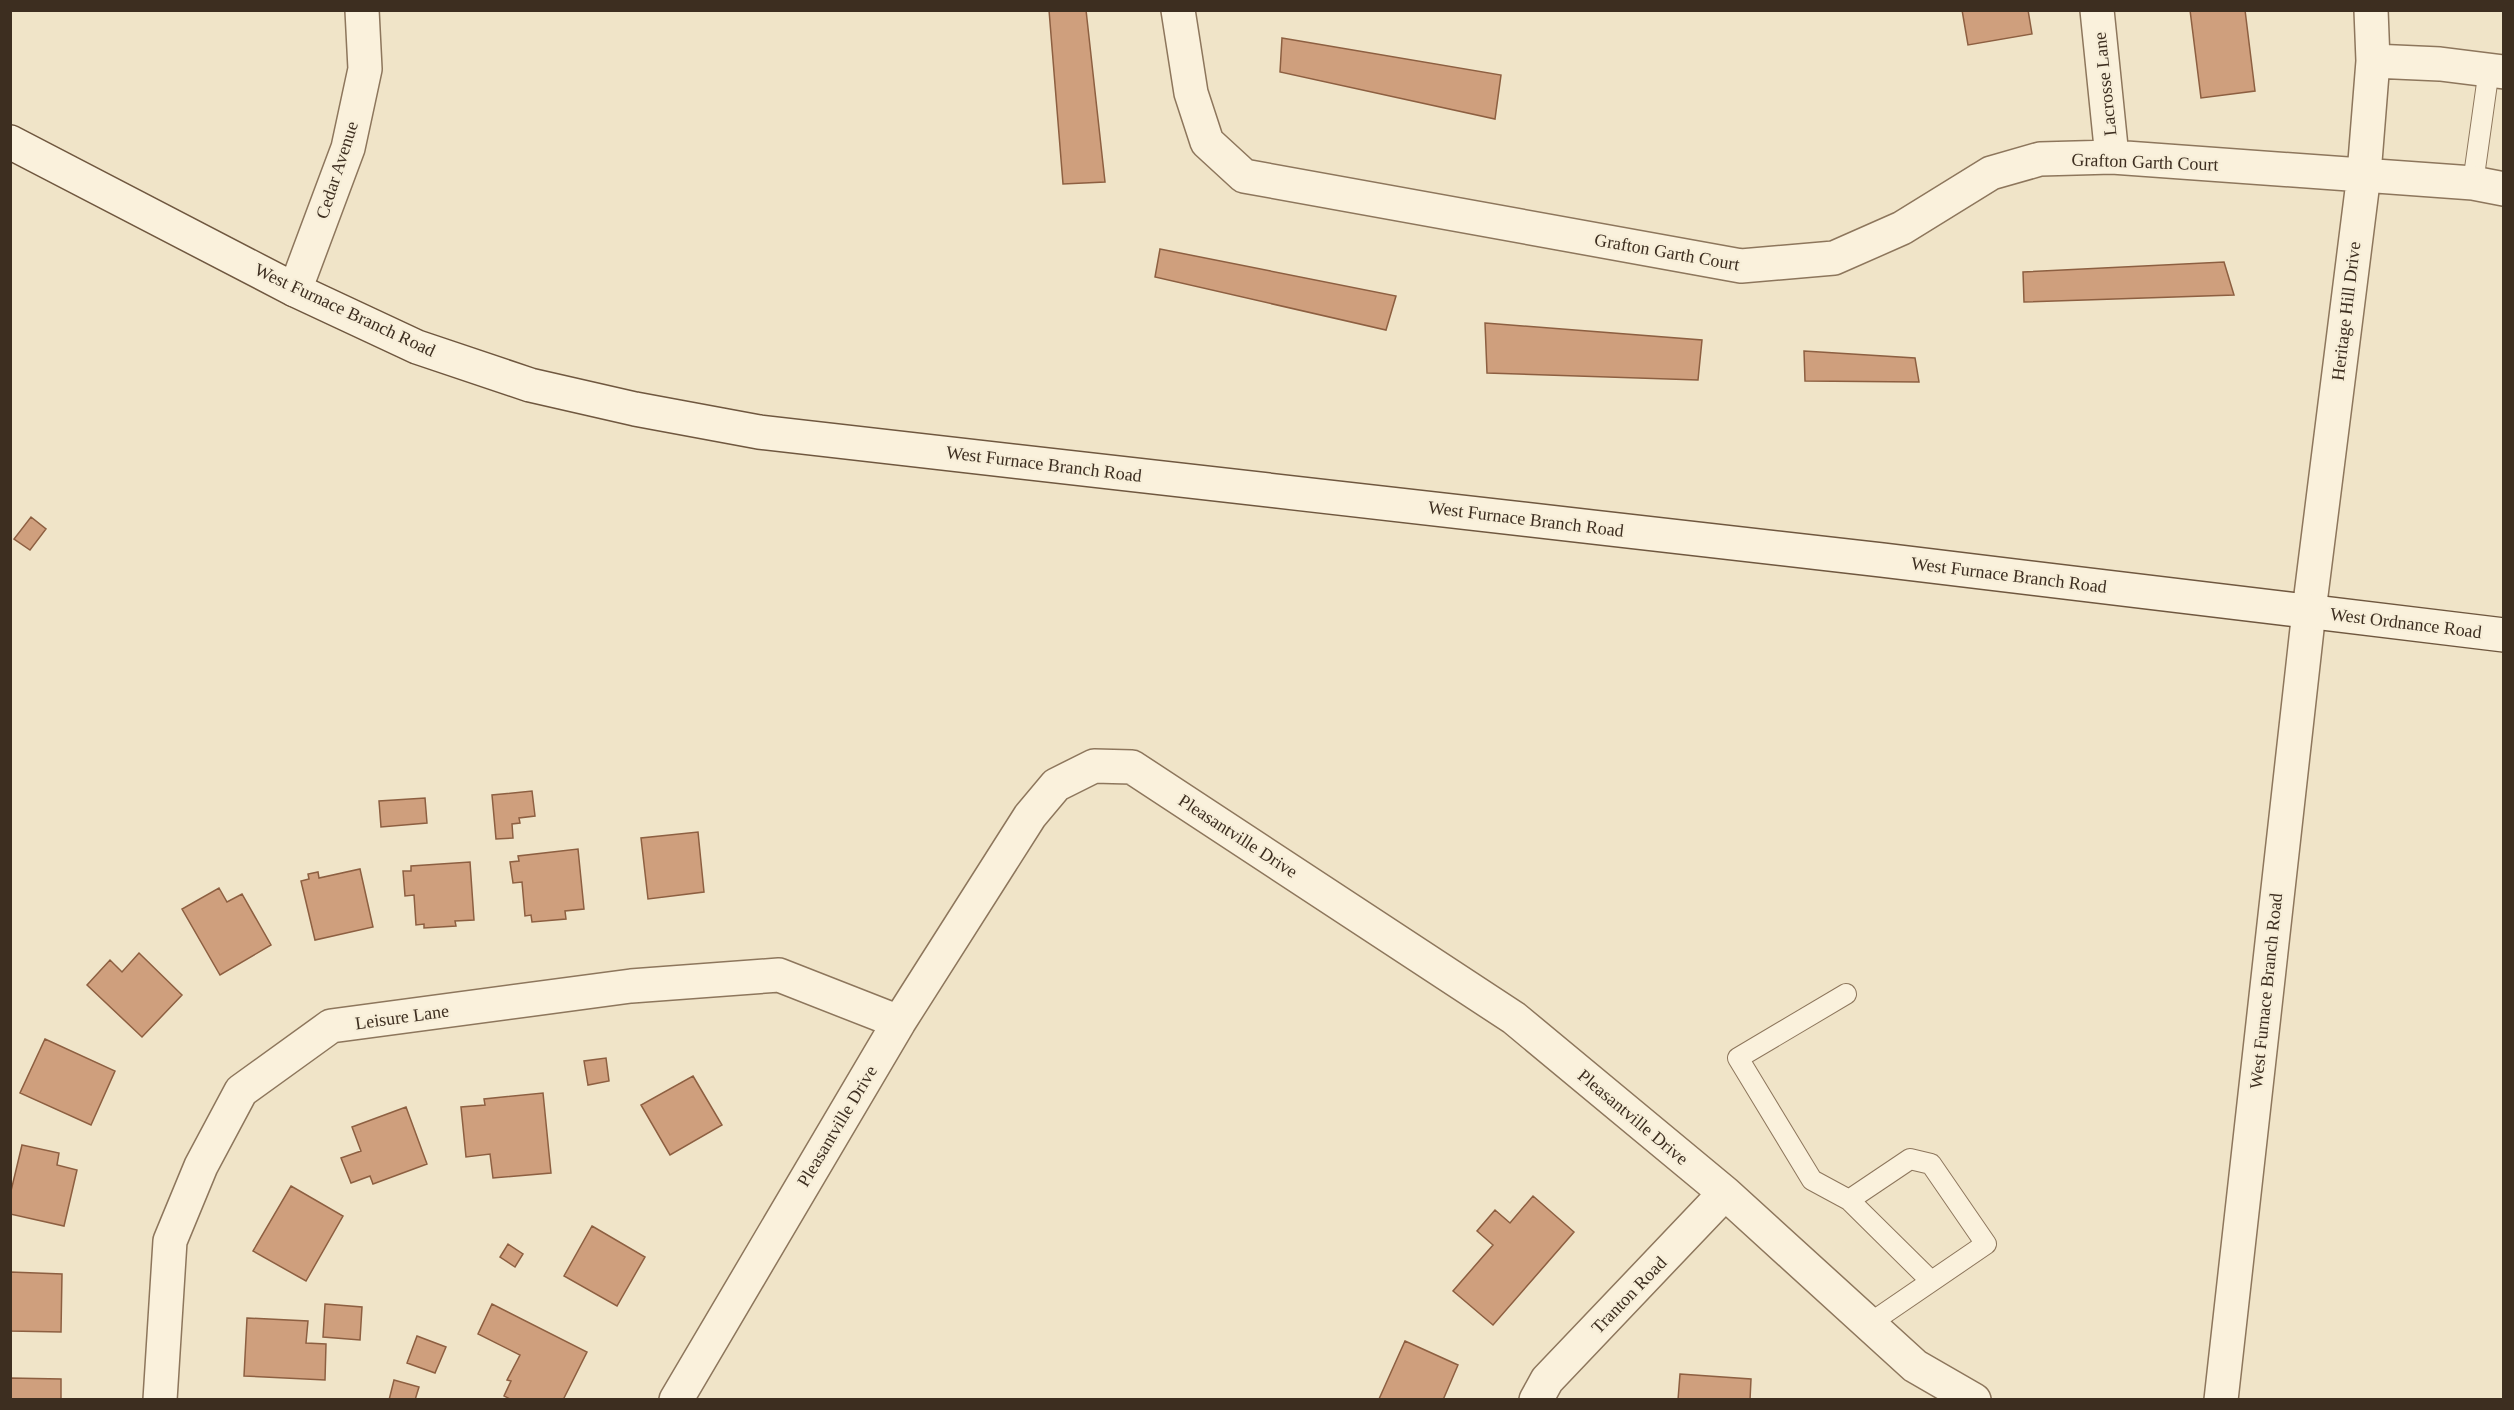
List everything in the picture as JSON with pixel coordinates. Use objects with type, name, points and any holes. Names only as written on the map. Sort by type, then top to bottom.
[{"type":"street","name":"Cedar Avenue","points":[[295,290],[348,148],[365,69],[362,10]]},
{"type":"street","name":"Grafton Garth Court","points":[[1178,10],[1191,93],[1207,142],[1244,176],[1741,266],[1834,258],[1902,228],[1991,173],[2040,159],[2112,157],[2364,174],[2488,186]]},
{"type":"street","name":"Lacrosse Lane","points":[[2097,10],[2112,157]]},
{"type":"street","name":"Heritage Hill Drive","points":[[2309,611],[2364,174],[2373,61],[2371,10]]},
{"type":"street","points":[[2373,61],[2496,70]]},
{"type":"street","name":"West Furnace Branch Road","points":[[10,142],[295,290],[417,347],[530,385],[635,409],[759,432],[2309,611],[2221,1400]]},
{"type":"street","name":"West Ordnance Road","points":[[2309,611],[2504,634]]},
{"type":"street","name":"Pleasantville Drive","points":[[676,1400],[898,1022],[1030,816],[1056,786],[1094,766],[1132,767],[1514,1018],[1725,1193],[1914,1366],[1974,1400]]},
{"type":"street","name":"Leisure Lane","points":[[160,1400],[170,1241],[198,1173],[241,1091],[331,1026],[631,986],[779,975],[898,1022]]},
{"type":"street","name":"Tranton Road","points":[[1536,1400],[1546,1380],[1725,1193]]},
{"type":"lane","points":[[2488,186],[2496,70]]},
{"type":"lane","points":[[1846,994],[1738,1058],[1812,1180],[1849,1200],[1931,1281]]},
{"type":"lane","points":[[1849,1200],[1910,1159],[1931,1164],[1986,1244],[1869,1324]]},
{"type":"building","points":[[1049,10],[1086,10],[1105,182],[1063,184]]},
{"type":"building","points":[[1962,10],[2028,10],[2032,34],[1968,45]]},
{"type":"building","points":[[2190,10],[2245,10],[2255,91],[2201,98]]},
{"type":"building","points":[[1282,38],[1501,75],[1495,119],[1280,72]]},
{"type":"building","points":[[1160,249],[1396,296],[1386,330],[1155,277]]},
{"type":"building","points":[[2224,262],[2234,295],[2024,302],[2023,272]]},
{"type":"building","points":[[1485,323],[1702,340],[1698,380],[1487,373]]},
{"type":"building","points":[[1804,351],[1915,358],[1919,382],[1805,381]]},
{"type":"building","points":[[31,517],[46,529],[30,550],[14,539]]},
{"type":"building","points":[[532,791],[535,816],[519,818],[520,823],[512,824],[513,838],[496,839],[492,795]]},
{"type":"building","points":[[425,798],[427,823],[381,827],[379,801]]},
{"type":"building","points":[[698,832],[704,892],[648,899],[641,838]]},
{"type":"building","points":[[578,849],[584,909],[565,911],[566,919],[532,922],[531,915],[525,916],[522,882],[513,883],[510,862],[519,861],[518,856]]},
{"type":"building","points":[[470,862],[474,920],[455,921],[456,926],[424,928],[424,924],[416,925],[414,895],[405,896],[403,871],[411,871],[411,866]]},
{"type":"building","points":[[360,869],[373,927],[315,940],[301,881],[309,879],[308,874],[318,872],[319,878]]},
{"type":"building","points":[[219,888],[227,902],[242,894],[271,945],[220,975],[182,909]]},
{"type":"building","points":[[139,953],[182,995],[142,1037],[87,985],[110,960],[122,972]]},
{"type":"building","points":[[45,1039],[115,1071],[91,1125],[20,1093]]},
{"type":"building","points":[[606,1058],[609,1081],[588,1085],[584,1061]]},
{"type":"building","points":[[693,1076],[722,1125],[670,1155],[641,1105]]},
{"type":"building","points":[[543,1093],[551,1173],[493,1178],[490,1154],[466,1157],[461,1107],[485,1105],[484,1099]]},
{"type":"building","points":[[406,1107],[427,1164],[373,1184],[370,1176],[351,1183],[341,1158],[361,1151],[352,1127]]},
{"type":"building","points":[[22,1145],[59,1153],[57,1165],[77,1170],[64,1226],[10,1214],[10,1195]]},
{"type":"building","points":[[291,1186],[343,1216],[306,1281],[253,1251]]},
{"type":"building","points":[[1533,1196],[1574,1232],[1493,1325],[1453,1291],[1493,1245],[1477,1231],[1495,1210],[1510,1223]]},
{"type":"building","points":[[592,1226],[645,1257],[617,1306],[564,1276]]},
{"type":"building","points":[[508,1244],[523,1254],[515,1267],[500,1257]]},
{"type":"building","points":[[10,1272],[62,1274],[61,1332],[10,1331]]},
{"type":"building","points":[[325,1304],[362,1307],[360,1340],[323,1337]]},
{"type":"building","points":[[492,1304],[587,1352],[563,1400],[512,1400],[504,1396],[511,1381],[507,1380],[520,1355],[478,1334]]},
{"type":"building","points":[[247,1318],[308,1321],[306,1343],[326,1344],[325,1380],[244,1376]]},
{"type":"building","points":[[417,1336],[446,1347],[435,1373],[407,1363]]},
{"type":"building","points":[[1405,1341],[1458,1365],[1443,1400],[1379,1399]]},
{"type":"building","points":[[1680,1374],[1751,1379],[1750,1400],[1678,1400]]},
{"type":"building","points":[[10,1378],[61,1379],[61,1400],[10,1400]]},
{"type":"building","points":[[394,1380],[419,1387],[415,1400],[389,1400]]}]
